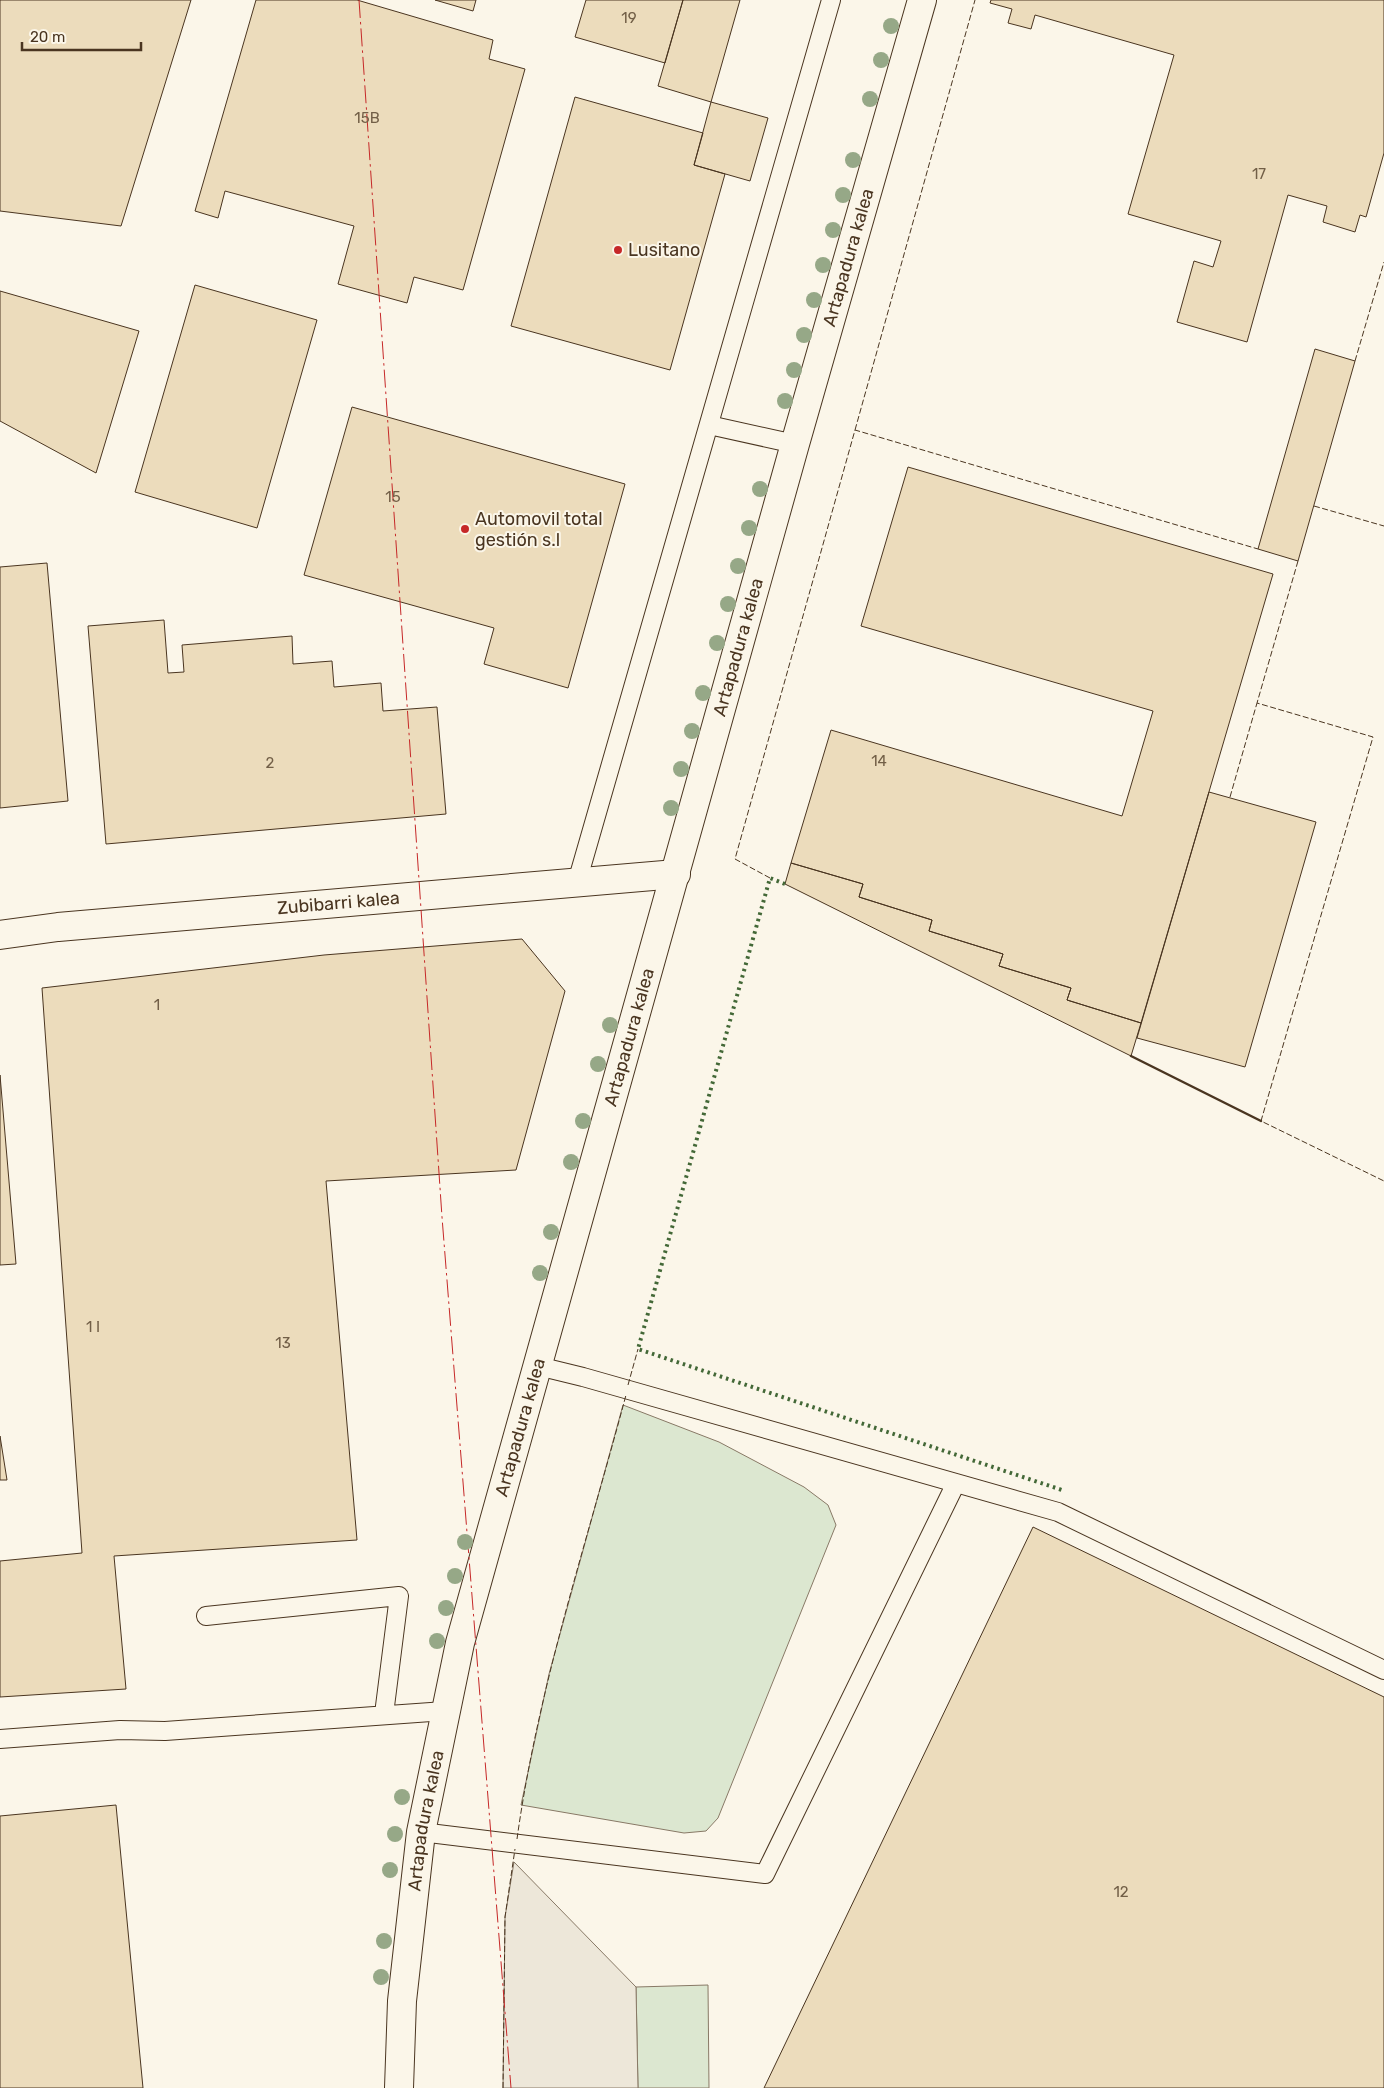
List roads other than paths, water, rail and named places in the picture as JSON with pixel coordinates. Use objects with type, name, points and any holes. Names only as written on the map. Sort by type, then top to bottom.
[{"type":"street","name":"Artapadura kalea","points":[[399,2088],[402,2001],[421,1832],[460,1643],[795,444],[922,0]]},
{"type":"street","name":"Zubibarri kalea","points":[[0,935],[58,927],[676,874]]},
{"type":"lane","points":[[577,882],[831,0]]},
{"type":"lane","points":[[709,425],[795,444]]},
{"type":"lane","points":[[538,1366],[583,1377],[1058,1512],[1384,1670]]},
{"type":"lane","points":[[421,1832],[765,1874],[956,1483]]},
{"type":"lane","points":[[206,1616],[399,1596],[384,1714]]},
{"type":"lane","points":[[0,1739],[120,1730],[165,1731],[445,1711]]},
{"type":"place","name":"Lusitano","points":[[618,250]]},
{"type":"place","name":"Automovil total gestión s.l","points":[[465,529]]}]
